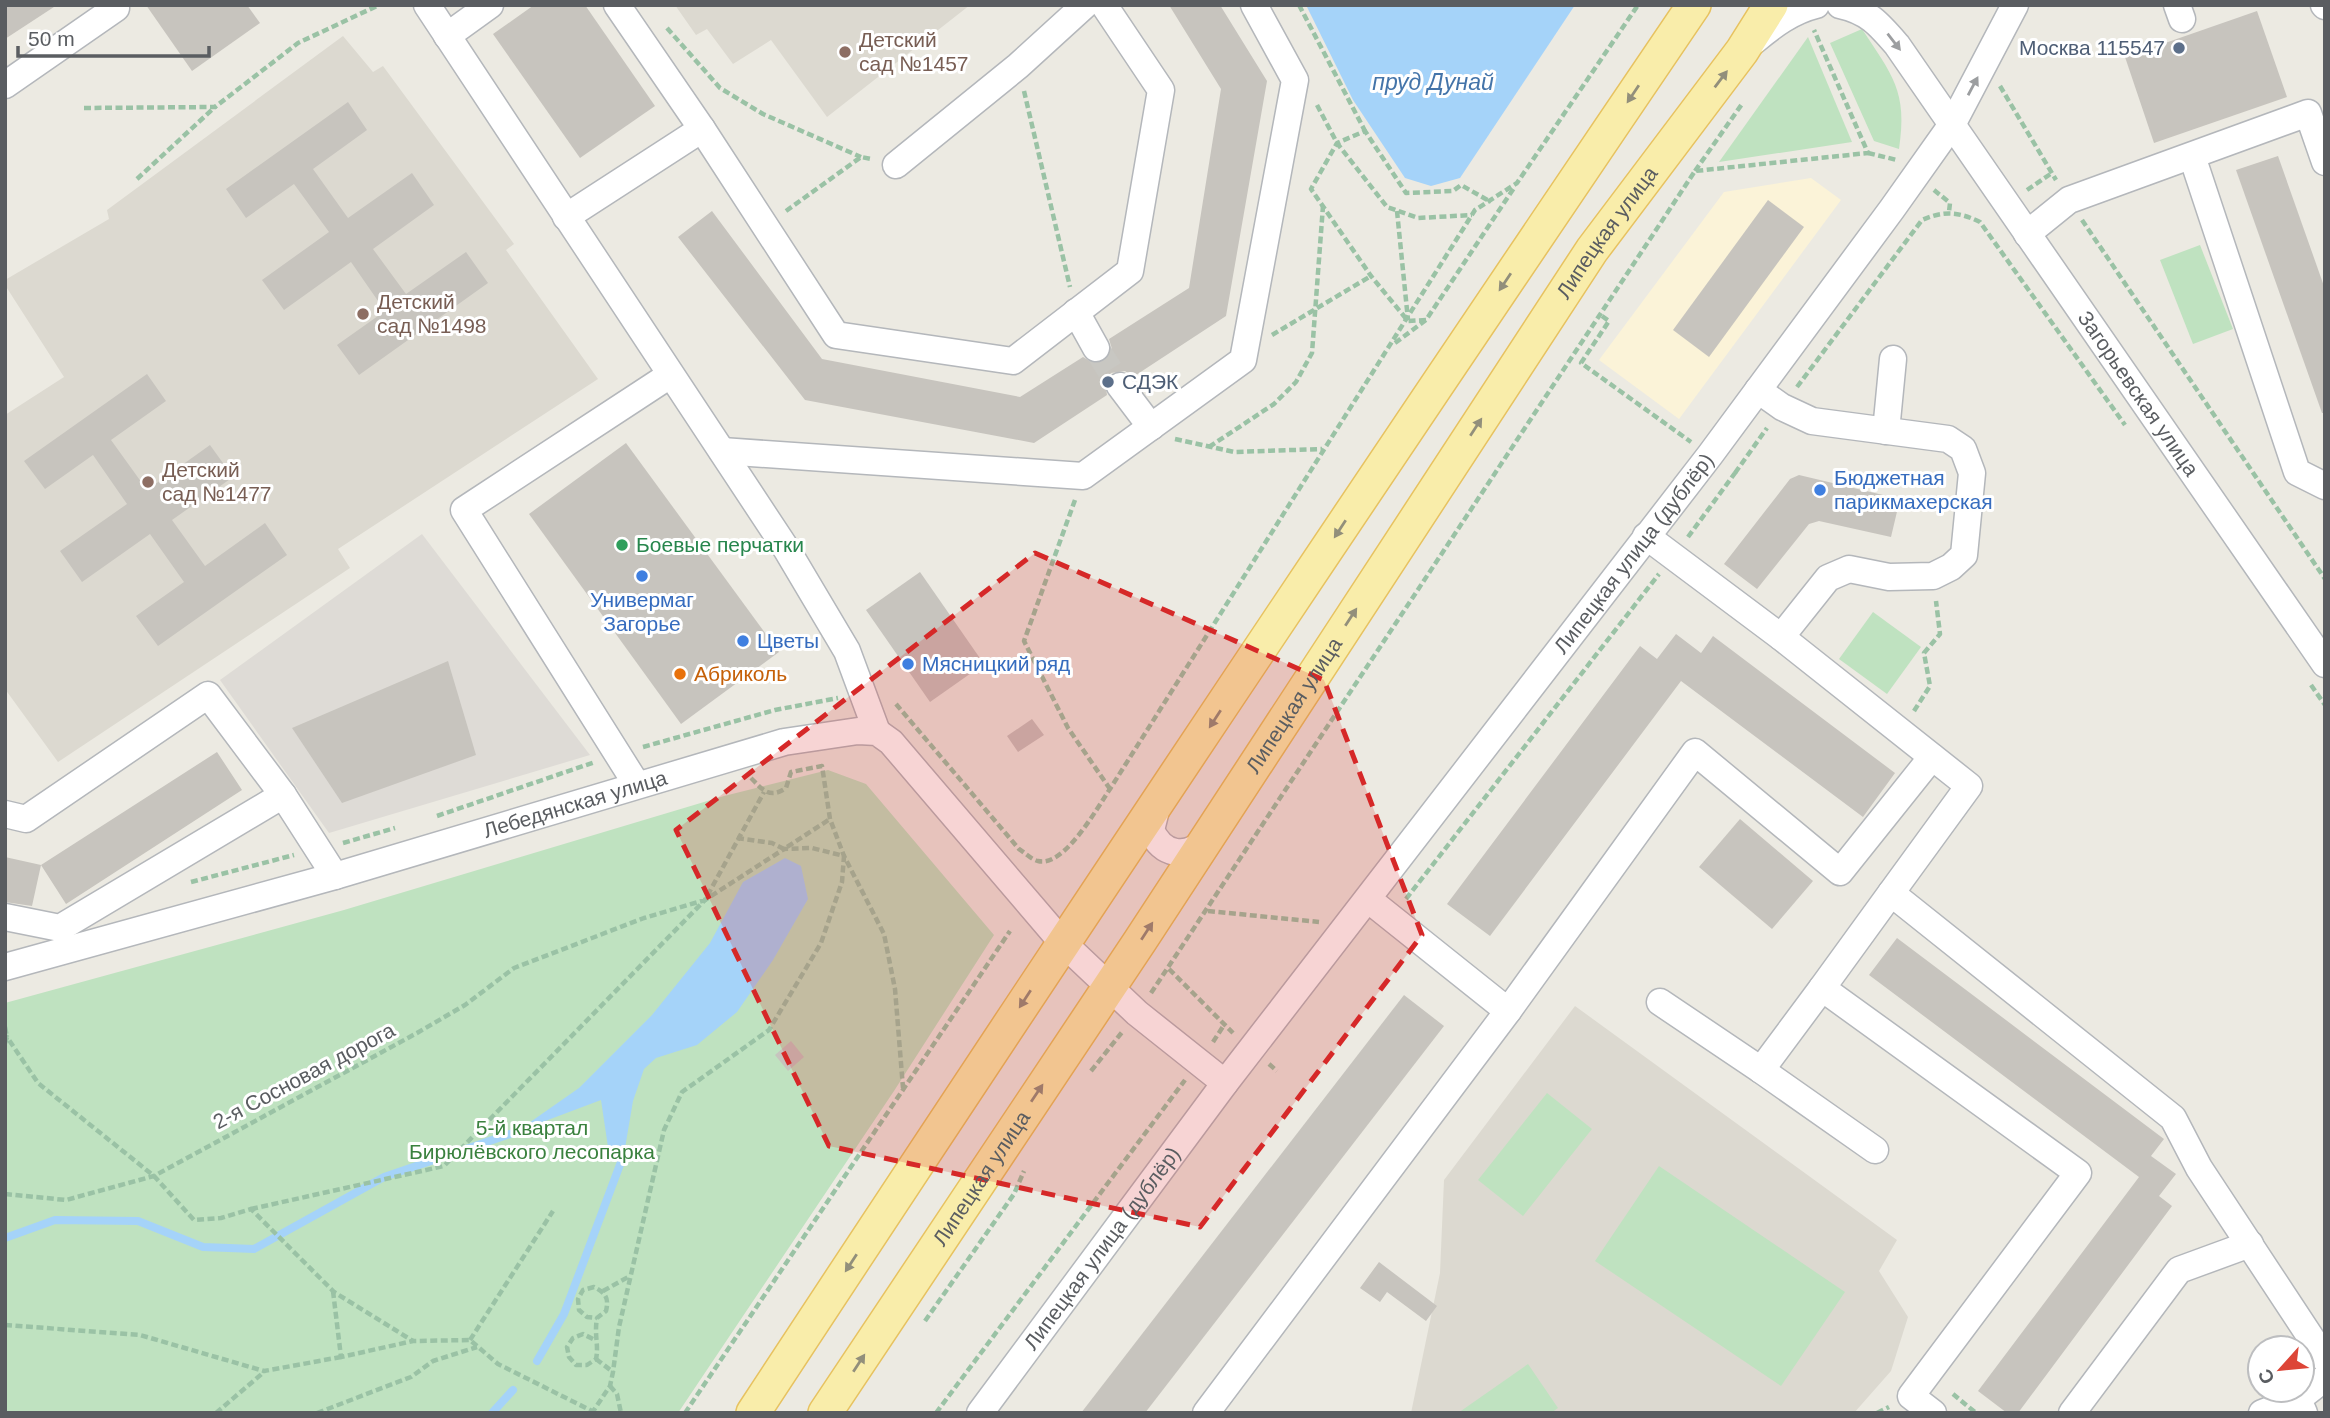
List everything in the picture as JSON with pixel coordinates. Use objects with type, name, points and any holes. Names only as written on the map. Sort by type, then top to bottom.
[{"type":"main road","points":[[753,1413],[1062,942],[1157,806],[1417,413],[1694,5]]},
{"type":"main road","name":"Липецкая улица","points":[[825,1413],[1592,250],[1742,51],[1771,5]]},
{"type":"street","points":[[5,85],[116,8],[114,5]]},
{"type":"street","points":[[427,5],[787,550],[847,651],[877,732],[922,776],[1062,942],[1137,1013],[1225,1083]]},
{"type":"street","points":[[447,36],[490,5]]},
{"type":"street","points":[[617,5],[836,335],[1013,361],[1130,271],[1161,89],[1104,5]]},
{"type":"street","points":[[896,165],[1018,66],[1085,5]]},
{"type":"street","points":[[722,451],[1083,476],[1243,360],[1296,80],[1254,5]]},
{"type":"street","points":[[1672,38],[1688,5]]},
{"type":"street","name":"Загорьевская улица","points":[[1840,5],[1858,9],[1875,18],[1953,123],[2317,673]]},
{"type":"street","name":"Липецкая улица (дублёр)","points":[[980,1413],[1225,1083],[1369,900],[1758,390],[1953,123],[2015,5]]},
{"type":"street","points":[[1742,51],[1775,23],[1803,8],[1813,12]]},
{"type":"street","points":[[2027,234],[2068,200],[2316,108],[2325,162]]},
{"type":"street","points":[[566,217],[702,130]]},
{"type":"street","points":[[2192,156],[2297,472],[2325,486]]},
{"type":"street","points":[[1076,312],[1096,348]]},
{"type":"street","points":[[1886,431],[1893,359]]},
{"type":"street","points":[[638,785],[464,510],[670,375]]},
{"type":"street","points":[[1120,386],[1146,430]]},
{"type":"street","points":[[1758,390],[1782,407],[1812,421],[1948,439],[1962,449],[1972,473],[1964,555],[1951,567],[1933,576],[1889,577],[1849,569],[1828,578],[1781,637]]},
{"type":"street","points":[[1646,536],[1781,637],[1969,786],[1761,1070]]},
{"type":"street","points":[[5,814],[26,819],[208,695],[283,795],[335,876]]},
{"type":"street","name":"Лебедянская улица","points":[[5,967],[335,876],[784,742],[858,731],[877,732]]},
{"type":"street","points":[[1206,1413],[1508,1011],[1695,752],[1840,872],[1932,757]]},
{"type":"street","points":[[5,917],[60,928],[283,795]]},
{"type":"street","points":[[1157,806],[1151,830],[1162,847],[1171,852],[1189,852],[1206,839]]},
{"type":"street","points":[[1891,893],[2173,1118],[2199,1168],[2325,1359]]},
{"type":"street","points":[[1369,900],[1508,1011]]},
{"type":"street","points":[[1822,988],[2078,1173],[1911,1396],[1933,1413]]},
{"type":"street","points":[[1660,1002],[1875,1150]]},
{"type":"street","points":[[2072,1413],[2179,1270],[2250,1244]]},
{"type":"street","points":[[2262,1413],[2301,1406],[2325,1378]]},
{"type":"path","points":[[84,108],[215,107],[298,43],[379,5]]},
{"type":"path","points":[[1299,5],[1364,131],[1406,193],[1453,191],[1461,185],[1491,202]]},
{"type":"path","points":[[1392,346],[1426,320],[1638,5]]},
{"type":"path","points":[[1695,171],[1868,153],[1813,12]]},
{"type":"path","points":[[659,19],[720,88],[762,114],[861,157],[896,165]]},
{"type":"path","points":[[1018,66],[1076,312]]},
{"type":"path","points":[[2006,74],[2000,85],[2068,200],[2325,579]]},
{"type":"path","points":[[1086,1079],[1169,969],[1602,316],[1695,171],[1748,95]]},
{"type":"path","points":[[137,179],[220,103]]},
{"type":"path","points":[[1364,131],[1337,143],[1311,189],[1371,276],[1408,321]]},
{"type":"path","points":[[1337,143],[1387,207],[1418,218],[1473,215]]},
{"type":"path","points":[[765,226],[861,157]]},
{"type":"path","points":[[1053,860],[1066,852],[1110,789],[1473,215],[1517,183]]},
{"type":"path","points":[[1209,447],[1274,404],[1296,382],[1312,354],[1323,206]]},
{"type":"path","points":[[1397,211],[1408,321]]},
{"type":"path","points":[[1735,473],[1922,219],[1939,213],[1960,212],[1980,222],[2133,435]]},
{"type":"path","points":[[1245,351],[1371,276]]},
{"type":"path","points":[[1602,316],[1609,321],[1581,363],[1625,396]]},
{"type":"path","points":[[1408,321],[1426,320]]},
{"type":"path","points":[[1146,430],[1234,452],[1323,449]]},
{"type":"path","points":[[1083,476],[1024,641],[1069,728],[1110,789]]},
{"type":"path","points":[[1900,732],[1930,686],[1924,653],[1940,634],[1933,576]]},
{"type":"path","points":[[2317,673],[2325,705]]},
{"type":"path","points":[[753,778],[764,792],[775,794],[786,788],[791,772],[822,766],[830,819],[844,856],[884,934],[895,989],[903,1088]]},
{"type":"path","points":[[705,900],[764,792]]},
{"type":"path","points":[[5,1027],[6,1040],[38,1083],[153,1177],[194,1220],[221,1218],[444,1166],[705,900],[830,819]]},
{"type":"path","points":[[737,838],[772,843],[784,849],[812,848],[844,856]]},
{"type":"path","points":[[5,1325],[140,1335],[264,1371],[413,1341],[470,1340],[498,1364],[593,1412],[610,1386],[631,1275],[664,1130],[682,1092],[769,1030],[821,943],[842,882],[844,856]]},
{"type":"path","name":"2-я Сосновая дорога","points":[[5,1194],[66,1200],[153,1177],[417,1033],[465,1005],[514,968],[603,934],[705,900]]},
{"type":"path","points":[[1208,911],[1317,920],[1339,938]]},
{"type":"path","points":[[685,1413],[1010,931]]},
{"type":"path","points":[[1169,969],[1224,1025],[1277,1071]]},
{"type":"path","points":[[936,1413],[1224,1025]]},
{"type":"path","points":[[922,1325],[1014,1194],[1027,1164]]},
{"type":"path","points":[[251,1209],[266,1221],[333,1291],[413,1341]]},
{"type":"path","points":[[470,1340],[553,1211]]},
{"type":"path","points":[[603,1292],[631,1275]]},
{"type":"path","points":[[593,1339],[597,1318],[606,1311],[608,1301],[603,1292],[594,1287],[583,1290],[578,1299],[579,1310],[587,1317],[597,1318]]},
{"type":"path","points":[[333,1291],[333,1288],[341,1357]]},
{"type":"path","points":[[583,1335],[593,1339],[598,1348],[596,1359],[587,1365],[576,1365],[569,1357],[567,1347],[573,1338],[583,1335]]},
{"type":"path","points":[[317,1413],[411,1377],[433,1361],[478,1346]]},
{"type":"path","points":[[596,1359],[613,1372]]},
{"type":"path","points":[[216,1413],[264,1371]]},
{"type":"path","points":[[610,1386],[617,1394],[621,1413]]},
{"type":"highlighted area","points":[[1035,553],[1324,680],[1422,935],[1200,1227],[829,1146],[676,830]]},
{"type":"shaded area","name":"Детский сад №1457","points":[[675,5],[970,5],[827,117],[771,40],[733,64],[707,29],[696,35]]},
{"type":"shaded area","points":[[343,36],[373,72],[383,66],[514,244],[506,250],[598,379],[338,549],[350,568],[58,762],[5,689],[5,415],[64,377],[5,285],[5,280],[109,219],[107,210]]},
{"type":"shaded area","points":[[1811,178],[1841,200],[1679,419],[1599,360],[1724,192]]},
{"type":"shaded area","points":[[422,534],[590,755],[329,833],[220,680]]},
{"type":"shaded area","points":[[1575,1006],[1897,1240],[1879,1271],[1908,1317],[1891,1371],[1854,1413],[1411,1413],[1440,1273],[1444,1180]]},
{"type":"green space","points":[[1862,29],[1895,84],[1901,112],[1899,149],[1874,141],[1830,43]]},
{"type":"green space","points":[[1808,37],[1852,142],[1719,162]]},
{"type":"green space","points":[[2200,245],[2233,329],[2193,344],[2160,260]]},
{"type":"green space","points":[[1873,612],[1921,647],[1887,694],[1839,659]]},
{"type":"green space","name":"5-й квартал Бирюлёвского лесопарка","points":[[828,770],[866,784],[994,935],[894,1091],[678,1413],[5,1413],[5,1003],[344,910],[724,796]]},
{"type":"green space","points":[[1547,1093],[1592,1129],[1523,1216],[1478,1180]]},
{"type":"green space","points":[[1659,1166],[1845,1292],[1781,1386],[1595,1261]]},
{"type":"green space","points":[[1528,1364],[1558,1408],[1551,1413],[1458,1413]]},
{"type":"water","name":"пруд Дунай","points":[[1306,5],[1575,5],[1460,178],[1431,186],[1405,178],[1353,100]]},
{"type":"water","points":[[785,858],[801,866],[808,899],[773,960],[737,1012],[697,1045],[656,1058],[644,1069],[633,1101],[624,1154],[608,1147],[601,1100],[516,1132],[579,1088],[652,1015],[710,943],[743,882]]},
{"type":"building","points":[[5,5],[57,5],[5,39]]},
{"type":"building","points":[[146,5],[247,5],[260,23],[192,71]]},
{"type":"building","points":[[534,5],[585,5],[655,106],[580,158],[493,34]]},
{"type":"building","points":[[1169,5],[1220,5],[1267,81],[1226,316],[1133,377],[1125,371],[1111,373],[1105,381],[1107,395],[1034,443],[805,400],[678,237],[712,211],[822,359],[1020,397],[1083,357],[1095,364],[1103,362],[1112,349],[1109,339],[1189,288],[1221,89]]},
{"type":"building","points":[[2257,11],[2287,97],[2154,143],[2125,57]]},
{"type":"building","points":[[348,102],[367,130],[313,169],[348,218],[412,173],[434,205],[373,249],[406,294],[466,252],[488,283],[359,375],[337,345],[385,311],[351,262],[284,310],[262,280],[329,232],[294,184],[246,218],[226,189]]},
{"type":"building","points":[[2278,156],[2325,289],[2325,413],[2322,413],[2236,170]]},
{"type":"building","points":[[1768,200],[1804,227],[1709,357],[1673,330]]},
{"type":"building","points":[[147,374],[166,401],[111,440],[147,490],[210,445],[233,477],[172,520],[205,566],[265,523],[287,555],[158,646],[136,616],[184,582],[150,534],[82,582],[60,551],[127,504],[93,455],[45,489],[24,461]]},
{"type":"building","points":[[626,443],[779,652],[681,724],[529,514]]},
{"type":"building","points":[[1799,475],[1900,499],[1891,537],[1819,521],[1809,524],[1757,589],[1724,564],[1790,479]]},
{"type":"building","points":[[920,572],[984,664],[930,702],[866,610]]},
{"type":"building","points":[[1676,634],[1701,653],[1713,636],[1895,773],[1863,817],[1681,681],[1490,936],[1447,904],[1640,646],[1657,659]]},
{"type":"building","points":[[448,661],[476,755],[342,803],[292,728]]},
{"type":"building","points":[[1032,719],[1044,735],[1018,752],[1007,736]]},
{"type":"building","points":[[217,752],[242,790],[66,904],[41,865]]},
{"type":"building","points":[[1740,819],[1813,881],[1772,929],[1699,867]]},
{"type":"building","points":[[5,857],[41,865],[32,906],[5,902]]},
{"type":"building","points":[[1897,938],[2164,1139],[2151,1156],[2176,1174],[2159,1196],[2172,1206],[2018,1413],[2007,1413],[1978,1391],[2139,1177],[1869,975]]},
{"type":"building","points":[[1404,995],[1444,1026],[1145,1413],[1081,1413]]},
{"type":"building","points":[[791,1041],[804,1057],[788,1071],[775,1055]]},
{"type":"building","points":[[1379,1262],[1437,1306],[1426,1321],[1387,1292],[1380,1302],[1360,1288]]},
{"type":"waterway","points":[[5,1238],[55,1220],[138,1221],[203,1247],[254,1249],[384,1177],[516,1132]]},
{"type":"waterway","points":[[537,1361],[564,1314],[624,1154]]},
{"type":"waterway","points":[[492,1413],[513,1390]]},
{"type":"tunnel","points":[[1096,348],[1120,386]]},
{"type":"place","name":"Москва 115547","points":[[2179,48]]},
{"type":"place","name":"Детский сад №1457","points":[[845,52]]},
{"type":"place","name":"Детский сад №1498","points":[[363,314]]},
{"type":"place","name":"СДЭК","points":[[1108,382]]},
{"type":"place","name":"Детский сад №1477","points":[[148,482]]},
{"type":"place","name":"Бюджетная парикмахерская","points":[[1820,490]]},
{"type":"place","name":"Боевые перчатки","points":[[622,545]]},
{"type":"place","name":"Универмаг Загорье","points":[[642,576]]},
{"type":"place","name":"Цветы","points":[[743,641]]},
{"type":"place","name":"Мясницкий ряд","points":[[908,664]]},
{"type":"place","name":"Абриколь","points":[[680,674]]}]
